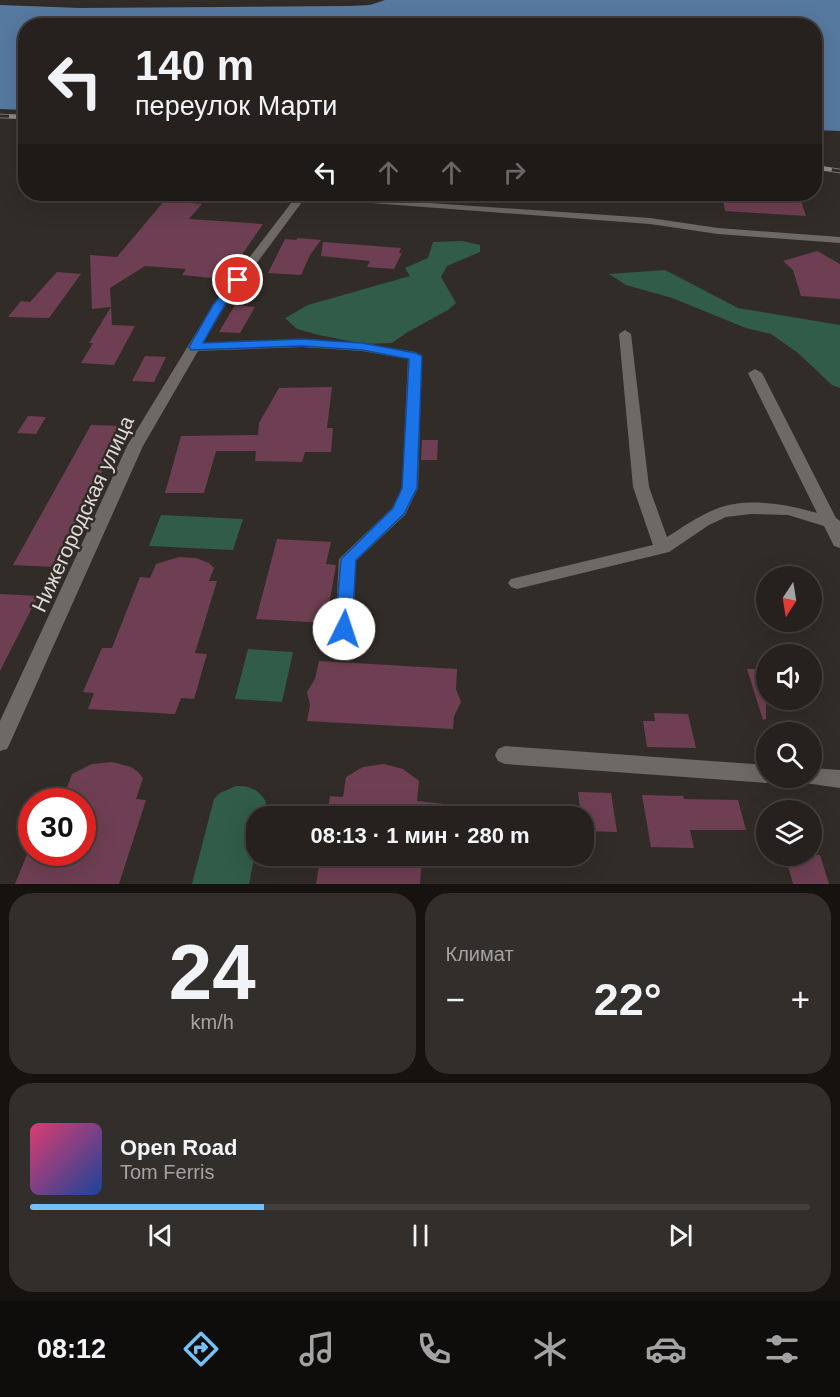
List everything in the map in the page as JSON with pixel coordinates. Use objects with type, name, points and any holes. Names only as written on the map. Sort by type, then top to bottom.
[{"type":"street","name":"Нижегородская улица","points":[[0,743],[135,446],[219,305],[297,201]]},
{"type":"street","points":[[382,201],[650,221],[718,231],[840,240]]},
{"type":"street","points":[[625,334],[641,487],[663,548]]},
{"type":"street","points":[[195,347],[302,343],[362,347],[416,356],[410,488],[399,511],[348,559],[344,629]]},
{"type":"street","points":[[755,373],[833,523],[840,542]]},
{"type":"street","points":[[517,583],[663,548],[703,521],[723,513],[751,509],[788,510],[833,523]]},
{"type":"street","points":[[505,755],[756,773]]},
{"type":"street","points":[[822,778],[840,779]]},
{"type":"green space","points":[[462,241],[480,245],[480,252],[447,266],[441,277],[456,303],[392,343],[364,344],[319,335],[297,329],[285,318],[308,305],[410,276],[405,268],[428,258],[433,242]]},
{"type":"green space","points":[[665,270],[738,308],[840,325],[840,388],[832,385],[798,353],[771,334],[746,328],[672,298],[626,285],[609,274]]},
{"type":"green space","points":[[161,515],[243,519],[233,550],[149,546]]},
{"type":"green space","points":[[248,649],[293,652],[282,702],[235,699]]},
{"type":"green space","points":[[236,786],[246,786],[254,789],[266,802],[265,806],[246,806],[246,866],[253,866],[249,884],[192,884],[214,799],[220,793]]},
{"type":"water","points":[[385,0],[840,0],[840,131],[822,130],[822,18],[18,18],[18,110],[0,109],[0,5],[80,8],[370,5]]},
{"type":"building","points":[[164,201],[202,204],[189,219],[263,224],[230,272],[216,271],[212,278],[182,275],[186,269],[145,266],[110,288],[112,325],[135,326],[114,365],[81,363],[93,343],[89,343],[111,307],[92,309],[90,255],[117,257]]},
{"type":"building","points":[[723,201],[801,201],[806,216],[725,211]]},
{"type":"building","points":[[298,238],[321,240],[310,255],[301,275],[268,273],[285,239],[296,240]]},
{"type":"building","points":[[323,242],[401,248],[399,253],[402,253],[394,269],[367,267],[370,261],[321,256]]},
{"type":"building","points":[[817,251],[840,264],[840,299],[801,296],[793,270],[783,261]]},
{"type":"building","points":[[57,272],[81,274],[49,318],[8,317],[21,301],[30,302]]},
{"type":"building","points":[[235,305],[255,307],[240,333],[219,332]]},
{"type":"building","points":[[145,356],[166,357],[154,382],[132,381]]},
{"type":"building","points":[[332,387],[327,428],[333,428],[331,452],[305,452],[302,462],[255,461],[256,451],[216,451],[204,493],[165,493],[181,436],[258,435],[259,423],[279,388]]},
{"type":"building","points":[[28,416],[46,417],[36,434],[17,433]]},
{"type":"building","points":[[91,425],[125,426],[54,567],[13,565]]},
{"type":"building","points":[[422,440],[438,440],[437,460],[421,460]]},
{"type":"building","points":[[277,539],[331,542],[326,564],[336,565],[326,623],[256,619]]},
{"type":"building","points":[[179,557],[196,558],[209,563],[214,568],[209,581],[217,581],[195,653],[207,654],[194,699],[181,698],[175,714],[88,709],[94,693],[83,692],[102,648],[112,648],[140,577],[150,578],[156,564]]},
{"type":"building","points":[[0,594],[38,596],[0,671]]},
{"type":"building","points":[[319,661],[457,669],[456,689],[461,702],[454,716],[453,729],[307,721],[310,705],[307,692],[315,679]]},
{"type":"building","points":[[747,669],[756,669],[756,698]]},
{"type":"building","points":[[760,710],[766,710],[766,719],[763,720]]},
{"type":"building","points":[[654,713],[688,714],[696,748],[647,747],[643,721],[655,721]]},
{"type":"building","points":[[112,762],[131,767],[143,778],[136,799],[146,800],[119,884],[15,884],[22,866],[96,866],[96,788],[67,788],[72,774],[92,764]]},
{"type":"building","points":[[384,764],[403,769],[419,781],[417,801],[453,806],[328,806],[330,796],[343,797],[346,777],[363,767]]},
{"type":"building","points":[[578,792],[611,793],[617,832],[594,831],[594,806],[580,806]]},
{"type":"building","points":[[642,795],[683,796],[684,799],[738,800],[746,830],[690,830],[694,848],[651,847]]},
{"type":"building","points":[[822,861],[829,884],[793,884],[788,866],[822,866]]},
{"type":"building","points":[[319,866],[421,866],[420,884],[316,884]]},
{"type":"railway","points":[[0,116],[18,117]]},
{"type":"railway","points":[[822,168],[840,171]]},
{"type":"route","points":[[238,280],[219,305],[195,347],[302,343],[362,347],[416,356],[410,488],[399,511],[348,559],[344,629]]}]
